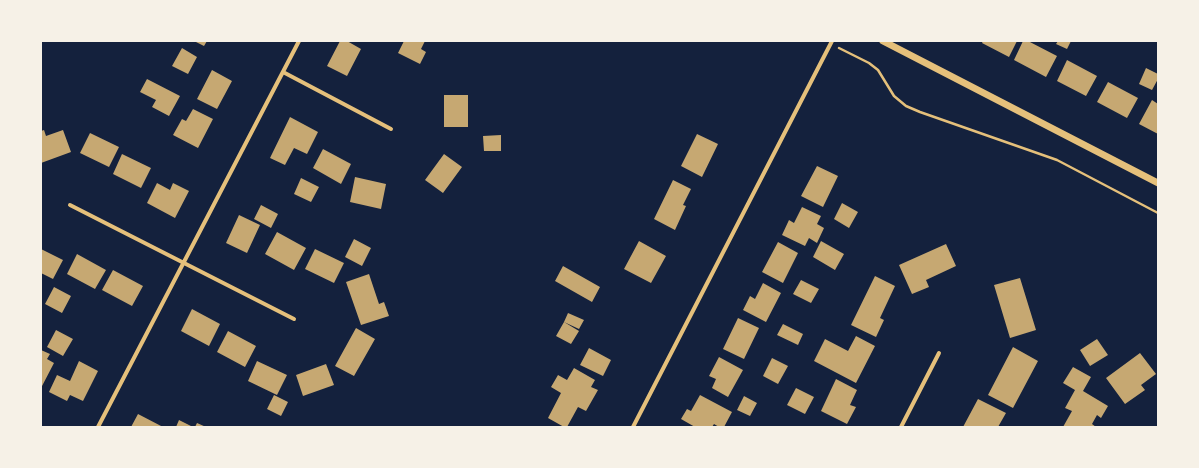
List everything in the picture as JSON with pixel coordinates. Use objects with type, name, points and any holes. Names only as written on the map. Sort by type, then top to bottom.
[{"type":"street","points":[[98,427],[299,41]]},
{"type":"street","points":[[883,41],[1158,183]]},
{"type":"street","points":[[633,427],[831,42]]},
{"type":"street","points":[[283,72],[391,129]]},
{"type":"street","points":[[70,205],[294,318]]},
{"type":"street","points":[[901,427],[938,353]]},
{"type":"path","points":[[831,42],[869,63],[878,70],[894,96],[906,106],[1057,160],[1158,213]]},
{"type":"building","points":[[194,41],[207,41],[204,46]]},
{"type":"building","points":[[340,41],[347,41],[361,49],[347,76],[327,66]]},
{"type":"building","points":[[404,41],[425,41],[421,49],[426,52],[420,64],[398,53]]},
{"type":"building","points":[[983,41],[1017,41],[1009,57],[982,43]]},
{"type":"building","points":[[1023,41],[1028,41],[1057,56],[1046,77],[1014,60]]},
{"type":"building","points":[[1058,41],[1071,41],[1067,49],[1056,44]]},
{"type":"building","points":[[182,48],[197,57],[188,74],[172,66]]},
{"type":"building","points":[[1067,60],[1097,76],[1086,96],[1057,81]]},
{"type":"building","points":[[1146,68],[1158,74],[1158,79],[1152,90],[1139,84]]},
{"type":"building","points":[[212,70],[232,81],[217,109],[197,99]]},
{"type":"building","points":[[147,79],[180,96],[169,116],[152,107],[156,100],[140,92]]},
{"type":"building","points":[[1108,82],[1138,98],[1127,118],[1097,102]]},
{"type":"building","points":[[444,95],[468,95],[468,127],[444,127]]},
{"type":"building","points":[[1152,100],[1158,104],[1158,134],[1139,124]]},
{"type":"building","points":[[193,109],[213,119],[198,148],[173,135],[182,119],[186,121]]},
{"type":"building","points":[[290,117],[318,132],[307,154],[294,148],[285,165],[270,158]]},
{"type":"building","points":[[44,130],[46,136],[63,130],[71,152],[41,163],[41,131]]},
{"type":"building","points":[[90,133],[119,147],[109,167],[80,153]]},
{"type":"building","points":[[697,134],[718,144],[702,177],[681,166]]},
{"type":"building","points":[[501,135],[501,151],[484,151],[483,136]]},
{"type":"building","points":[[323,149],[351,164],[341,184],[313,168]]},
{"type":"building","points":[[122,154],[151,168],[141,188],[113,174]]},
{"type":"building","points":[[444,154],[462,167],[443,193],[425,180]]},
{"type":"building","points":[[817,166],[838,176],[823,207],[801,196]]},
{"type":"building","points":[[355,177],[386,184],[381,209],[350,202]]},
{"type":"building","points":[[301,178],[319,187],[311,202],[294,194]]},
{"type":"building","points":[[673,180],[691,189],[683,205],[686,206],[675,230],[654,219]]},
{"type":"building","points":[[157,183],[170,190],[173,183],[189,191],[175,218],[147,203]]},
{"type":"building","points":[[842,203],[858,212],[849,228],[834,219]]},
{"type":"building","points":[[261,205],[278,214],[271,228],[254,219]]},
{"type":"building","points":[[802,207],[821,216],[817,224],[824,228],[817,243],[809,238],[805,246],[782,235],[789,220],[794,223]]},
{"type":"building","points":[[239,215],[260,225],[247,253],[226,243]]},
{"type":"building","points":[[277,232],[306,248],[294,270],[265,254]]},
{"type":"building","points":[[354,239],[371,248],[362,266],[345,257]]},
{"type":"building","points":[[639,241],[666,256],[651,283],[624,269]]},
{"type":"building","points":[[821,241],[844,254],[835,270],[813,257]]},
{"type":"building","points":[[778,242],[798,253],[783,283],[762,272]]},
{"type":"building","points":[[946,244],[956,266],[926,280],[929,287],[912,294],[899,265]]},
{"type":"building","points":[[41,249],[63,260],[53,279],[41,273]]},
{"type":"building","points":[[315,249],[344,263],[334,283],[305,269]]},
{"type":"building","points":[[77,254],[106,270],[95,289],[67,274]]},
{"type":"building","points":[[563,266],[600,287],[592,302],[555,281]]},
{"type":"building","points":[[113,270],[143,286],[132,306],[102,290]]},
{"type":"building","points":[[369,274],[379,304],[384,302],[389,316],[361,325],[346,282]]},
{"type":"building","points":[[875,276],[895,286],[880,318],[884,320],[876,337],[851,325]]},
{"type":"building","points":[[1020,278],[1036,330],[1010,338],[994,285]]},
{"type":"building","points":[[801,280],[819,289],[811,303],[793,294]]},
{"type":"building","points":[[763,283],[781,293],[766,322],[743,310],[750,296],[755,299]]},
{"type":"building","points":[[54,287],[71,296],[62,313],[45,304]]},
{"type":"building","points":[[192,309],[220,324],[209,346],[181,331]]},
{"type":"building","points":[[568,313],[584,320],[579,329],[564,322]]},
{"type":"building","points":[[738,318],[759,328],[744,359],[723,349]]},
{"type":"building","points":[[564,322],[579,331],[571,344],[556,336]]},
{"type":"building","points":[[783,324],[803,334],[798,345],[777,335]]},
{"type":"building","points":[[356,328],[375,339],[354,376],[335,366]]},
{"type":"building","points":[[56,330],[73,339],[63,356],[47,347]]},
{"type":"building","points":[[228,331],[256,346],[245,367],[217,352]]},
{"type":"building","points":[[856,336],[875,346],[856,383],[814,361],[825,339],[848,351]]},
{"type":"building","points":[[1097,339],[1108,355],[1090,366],[1080,350]]},
{"type":"building","points":[[1013,347],[1038,361],[1013,408],[988,395]]},
{"type":"building","points":[[589,348],[611,360],[603,376],[580,365]]},
{"type":"building","points":[[41,350],[50,354],[47,359],[54,363],[41,388]]},
{"type":"building","points":[[1140,353],[1156,374],[1141,385],[1145,390],[1125,404],[1106,378]]},
{"type":"building","points":[[719,357],[743,370],[728,397],[712,388],[716,379],[709,376]]},
{"type":"building","points":[[772,358],[788,366],[778,384],[763,376]]},
{"type":"building","points":[[79,361],[98,371],[83,401],[70,395],[67,401],[49,392],[57,375],[70,381]]},
{"type":"building","points":[[257,361],[287,375],[277,395],[248,381]]},
{"type":"building","points":[[326,364],[334,385],[303,396],[296,375]]},
{"type":"building","points":[[1073,367],[1091,377],[1083,391],[1108,406],[1101,418],[1097,415],[1092,424],[1096,427],[1063,427],[1072,411],[1065,408],[1075,390],[1063,383]]},
{"type":"building","points":[[574,368],[595,380],[591,387],[598,390],[586,411],[578,407],[567,427],[564,427],[548,418],[561,393],[551,387],[558,375],[567,380]]},
{"type":"building","points":[[836,379],[857,390],[850,405],[856,407],[847,424],[821,411]]},
{"type":"building","points":[[796,388],[814,397],[805,414],[787,405]]},
{"type":"building","points":[[274,395],[288,402],[281,416],[267,409]]},
{"type":"building","points":[[700,395],[732,412],[724,427],[719,427],[714,424],[712,427],[695,427],[681,419],[687,409],[691,411]]},
{"type":"building","points":[[744,396],[757,403],[750,416],[737,410]]},
{"type":"building","points":[[978,399],[1006,413],[998,427],[963,427]]},
{"type":"building","points":[[138,414],[163,427],[131,427]]},
{"type":"building","points":[[179,420],[193,427],[176,427]]},
{"type":"building","points":[[197,423],[206,427],[195,427]]}]
